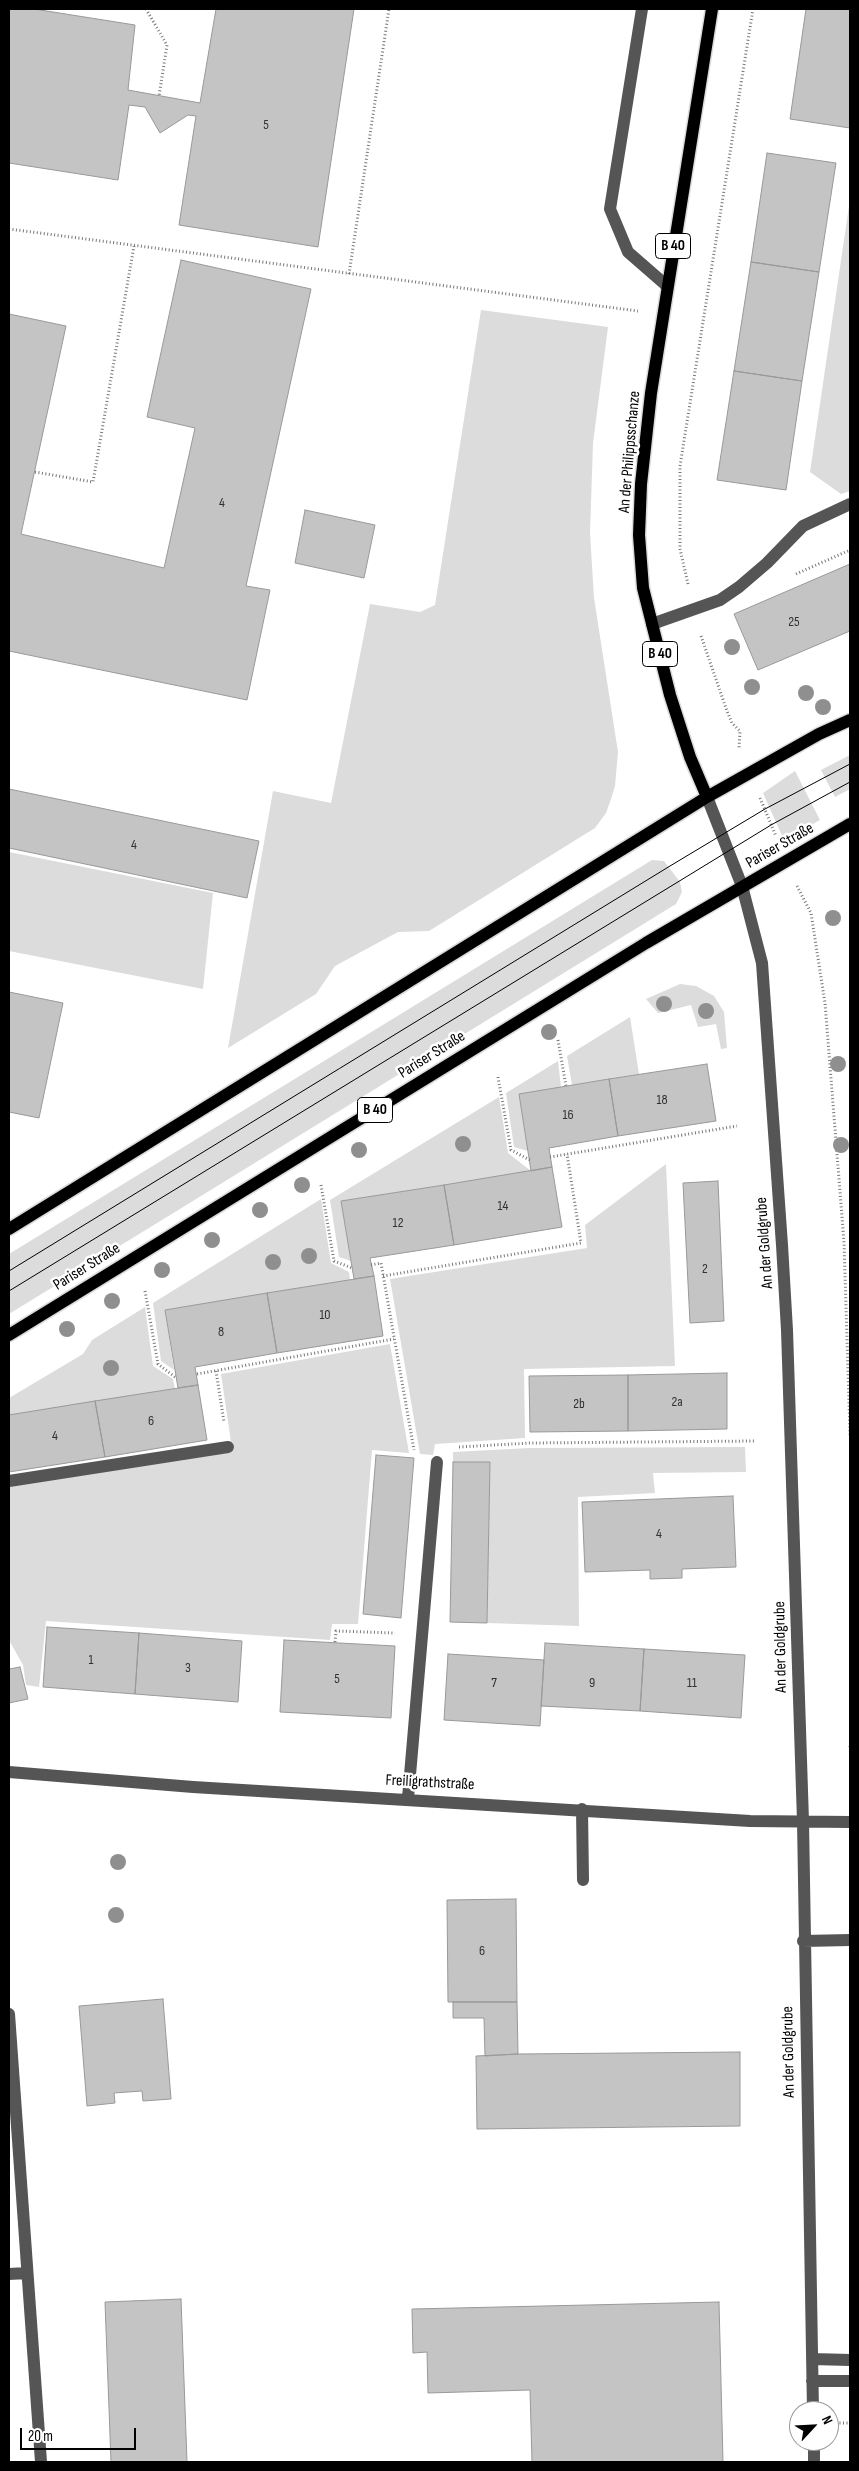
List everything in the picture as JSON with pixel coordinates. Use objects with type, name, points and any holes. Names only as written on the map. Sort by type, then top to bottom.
[{"type":"main road","name":"An der Philippsschanze","points":[[707,797],[690,757],[670,695],[643,588],[639,534],[641,484],[651,393],[712,9]]},
{"type":"main road","points":[[9,1229],[707,797],[819,734],[850,720]]},
{"type":"main road","name":"Pariser Straße","points":[[9,1335],[742,886],[850,824]]},
{"type":"street","points":[[642,9],[610,209],[628,252],[667,286]]},
{"type":"street","points":[[652,624],[720,600],[739,587],[767,563],[803,526],[850,504]]},
{"type":"street","name":"An der Philippsschanze","points":[[707,797],[742,886]]},
{"type":"street","name":"An der Goldgrube","points":[[742,886],[762,963],[787,1340],[803,1820],[803,1940],[813,2401]]},
{"type":"street","points":[[9,1481],[228,1447]]},
{"type":"street","points":[[408,1798],[437,1462]]},
{"type":"street","name":"Freiligrathstraße","points":[[9,1772],[192,1787],[408,1798],[750,1821],[803,1820],[850,1822]]},
{"type":"street","points":[[582,1809],[582,1880]]},
{"type":"street","points":[[803,1940],[850,1940]]},
{"type":"street","points":[[9,2014],[41,2462]]},
{"type":"street","points":[[9,2274],[27,2273]]},
{"type":"street","points":[[812,2359],[850,2360]]},
{"type":"street","points":[[812,2381],[850,2381]]},
{"type":"path","points":[[146,9],[167,45],[160,96]]},
{"type":"path","points":[[349,274],[389,9]]},
{"type":"path","points":[[753,9],[680,466],[680,549],[701,637],[727,711],[732,723],[740,731],[738,747],[786,861],[811,913],[825,1003],[844,1242],[850,1435]]},
{"type":"path","points":[[9,229],[618,309]]},
{"type":"path","points":[[35,472],[93,482],[134,246]]},
{"type":"path","points":[[558,1040],[566,1086]]},
{"type":"path","points":[[498,1077],[511,1150],[530,1160]]},
{"type":"path","points":[[550,1157],[737,1126]]},
{"type":"path","points":[[383,1276],[581,1243],[567,1154]]},
{"type":"path","points":[[321,1185],[334,1261],[352,1268]]},
{"type":"path","points":[[371,1265],[381,1263],[416,1459]]},
{"type":"path","points":[[145,1291],[158,1364],[175,1377]]},
{"type":"path","points":[[196,1374],[394,1339]]},
{"type":"path","points":[[216,1370],[228,1447]]},
{"type":"path","points":[[437,1462],[439,1448],[531,1443],[756,1441]]},
{"type":"path","points":[[335,1642],[336,1631],[421,1634]]},
{"type":"shaded area","points":[[850,199],[850,491],[841,494],[810,472]]},
{"type":"shaded area","points":[[481,310],[608,327],[593,443],[590,533],[594,598],[618,752],[615,786],[611,799],[606,813],[595,828],[429,931],[398,932],[335,966],[316,994],[228,1048],[273,791],[331,803],[370,604],[420,612],[435,605]]},
{"type":"shaded area","points":[[850,755],[850,789],[835,797],[821,770]]},
{"type":"shaded area","points":[[795,771],[820,820],[792,836],[783,838],[763,793]]},
{"type":"shaded area","points":[[9,852],[213,893],[203,989],[9,951]]},
{"type":"shaded area","points":[[652,860],[664,861],[680,882],[682,892],[676,904],[9,1314],[9,1254]]},
{"type":"shaded area","points":[[680,984],[696,986],[714,996],[724,1012],[727,1048],[721,1049],[716,1024],[698,1027],[691,1005],[658,1013],[646,999]]},
{"type":"shaded area","points":[[630,1017],[639,1074],[572,1085],[567,1056]]},
{"type":"shaded area","points":[[558,1061],[561,1087],[519,1094],[528,1151],[514,1147],[506,1093]]},
{"type":"shaded area","points":[[499,1097],[508,1153],[531,1171],[341,1201],[351,1261],[339,1257],[330,1200]]},
{"type":"shaded area","points":[[666,1164],[675,1366],[524,1369],[525,1438],[435,1444],[433,1455],[420,1454],[390,1279],[587,1248],[585,1225]]},
{"type":"shaded area","points":[[321,1199],[331,1263],[349,1272],[350,1280],[165,1310],[174,1370],[161,1361],[153,1303]]},
{"type":"shaded area","points":[[145,1307],[153,1366],[173,1379],[175,1389],[9,1416],[9,1398],[83,1354],[92,1340]]},
{"type":"shaded area","points":[[390,1344],[409,1453],[372,1450],[358,1624],[332,1624],[330,1640],[46,1621],[39,1687],[26,1685],[23,1665],[9,1640],[9,1484],[232,1449],[221,1374]]},
{"type":"shaded area","points":[[745,1447],[746,1472],[653,1473],[655,1493],[578,1497],[579,1626],[487,1623],[490,1463],[453,1462],[453,1452],[529,1448]]},
{"type":"building","points":[[9,9],[34,9],[135,25],[128,90],[200,103],[216,9],[354,9],[318,247],[179,225],[196,116],[188,115],[160,133],[145,107],[129,105],[118,180],[9,163]]},
{"type":"building","points":[[806,9],[850,9],[850,128],[790,119]]},
{"type":"building","points":[[767,153],[836,163],[819,272],[751,262]]},
{"type":"building","points":[[181,260],[311,289],[246,586],[270,590],[247,700],[9,651],[9,314],[66,326],[21,534],[164,568],[195,428],[147,417]]},
{"type":"building","points":[[751,262],[819,272],[802,381],[734,371]]},
{"type":"building","points":[[734,371],[802,381],[786,490],[717,480]]},
{"type":"building","points":[[305,510],[375,525],[364,578],[295,563]]},
{"type":"building","points":[[850,564],[850,631],[758,670],[734,614]]},
{"type":"building","points":[[9,789],[259,841],[247,898],[9,848]]},
{"type":"building","points":[[9,992],[63,1003],[39,1118],[9,1112]]},
{"type":"building","points":[[707,1064],[716,1121],[618,1136],[609,1079]]},
{"type":"building","points":[[609,1079],[618,1136],[549,1148],[552,1167],[531,1171],[519,1094]]},
{"type":"building","points":[[552,1167],[562,1227],[454,1245],[444,1185]]},
{"type":"building","points":[[718,1181],[724,1321],[690,1323],[683,1183]]},
{"type":"building","points":[[444,1185],[454,1245],[370,1258],[374,1276],[354,1279],[341,1201]]},
{"type":"building","points":[[374,1276],[383,1336],[277,1353],[267,1293]]},
{"type":"building","points":[[267,1293],[277,1353],[195,1367],[198,1385],[178,1388],[165,1310]]},
{"type":"building","points":[[727,1373],[727,1429],[628,1431],[628,1375]]},
{"type":"building","points":[[628,1375],[628,1431],[530,1432],[529,1376]]},
{"type":"building","points":[[198,1385],[207,1440],[105,1457],[95,1401]]},
{"type":"building","points":[[95,1401],[105,1457],[9,1472],[9,1415]]},
{"type":"building","points":[[376,1455],[414,1458],[401,1618],[363,1614]]},
{"type":"building","points":[[453,1462],[490,1462],[487,1623],[450,1622]]},
{"type":"building","points":[[733,1496],[736,1567],[682,1569],[682,1578],[650,1579],[650,1570],[585,1572],[582,1502]]},
{"type":"building","points":[[47,1627],[139,1633],[135,1694],[43,1687]]},
{"type":"building","points":[[139,1633],[242,1641],[238,1702],[135,1694]]},
{"type":"building","points":[[284,1640],[395,1646],[391,1718],[280,1712]]},
{"type":"building","points":[[545,1643],[644,1649],[640,1711],[541,1706]]},
{"type":"building","points":[[644,1649],[745,1655],[741,1718],[640,1711]]},
{"type":"building","points":[[448,1654],[544,1660],[540,1726],[444,1720]]},
{"type":"building","points":[[20,1667],[28,1699],[9,1703],[9,1669]]},
{"type":"building","points":[[516,1899],[517,2002],[448,2002],[447,1900]]},
{"type":"building","points":[[163,1999],[171,2099],[143,2101],[142,2091],[114,2093],[115,2103],[87,2106],[79,2006]]},
{"type":"building","points":[[453,2002],[517,2002],[518,2054],[485,2056],[484,2018],[453,2018]]},
{"type":"building","points":[[740,2052],[740,2126],[477,2129],[476,2056]]},
{"type":"building","points":[[181,2299],[187,2462],[111,2462],[105,2302]]},
{"type":"building","points":[[719,2302],[723,2462],[532,2462],[530,2390],[428,2393],[427,2352],[413,2353],[412,2309]]},
{"type":"tram line","points":[[9,1271],[670,866],[765,809],[850,764]]},
{"type":"tram line","points":[[9,1291],[771,825],[850,782]]}]
